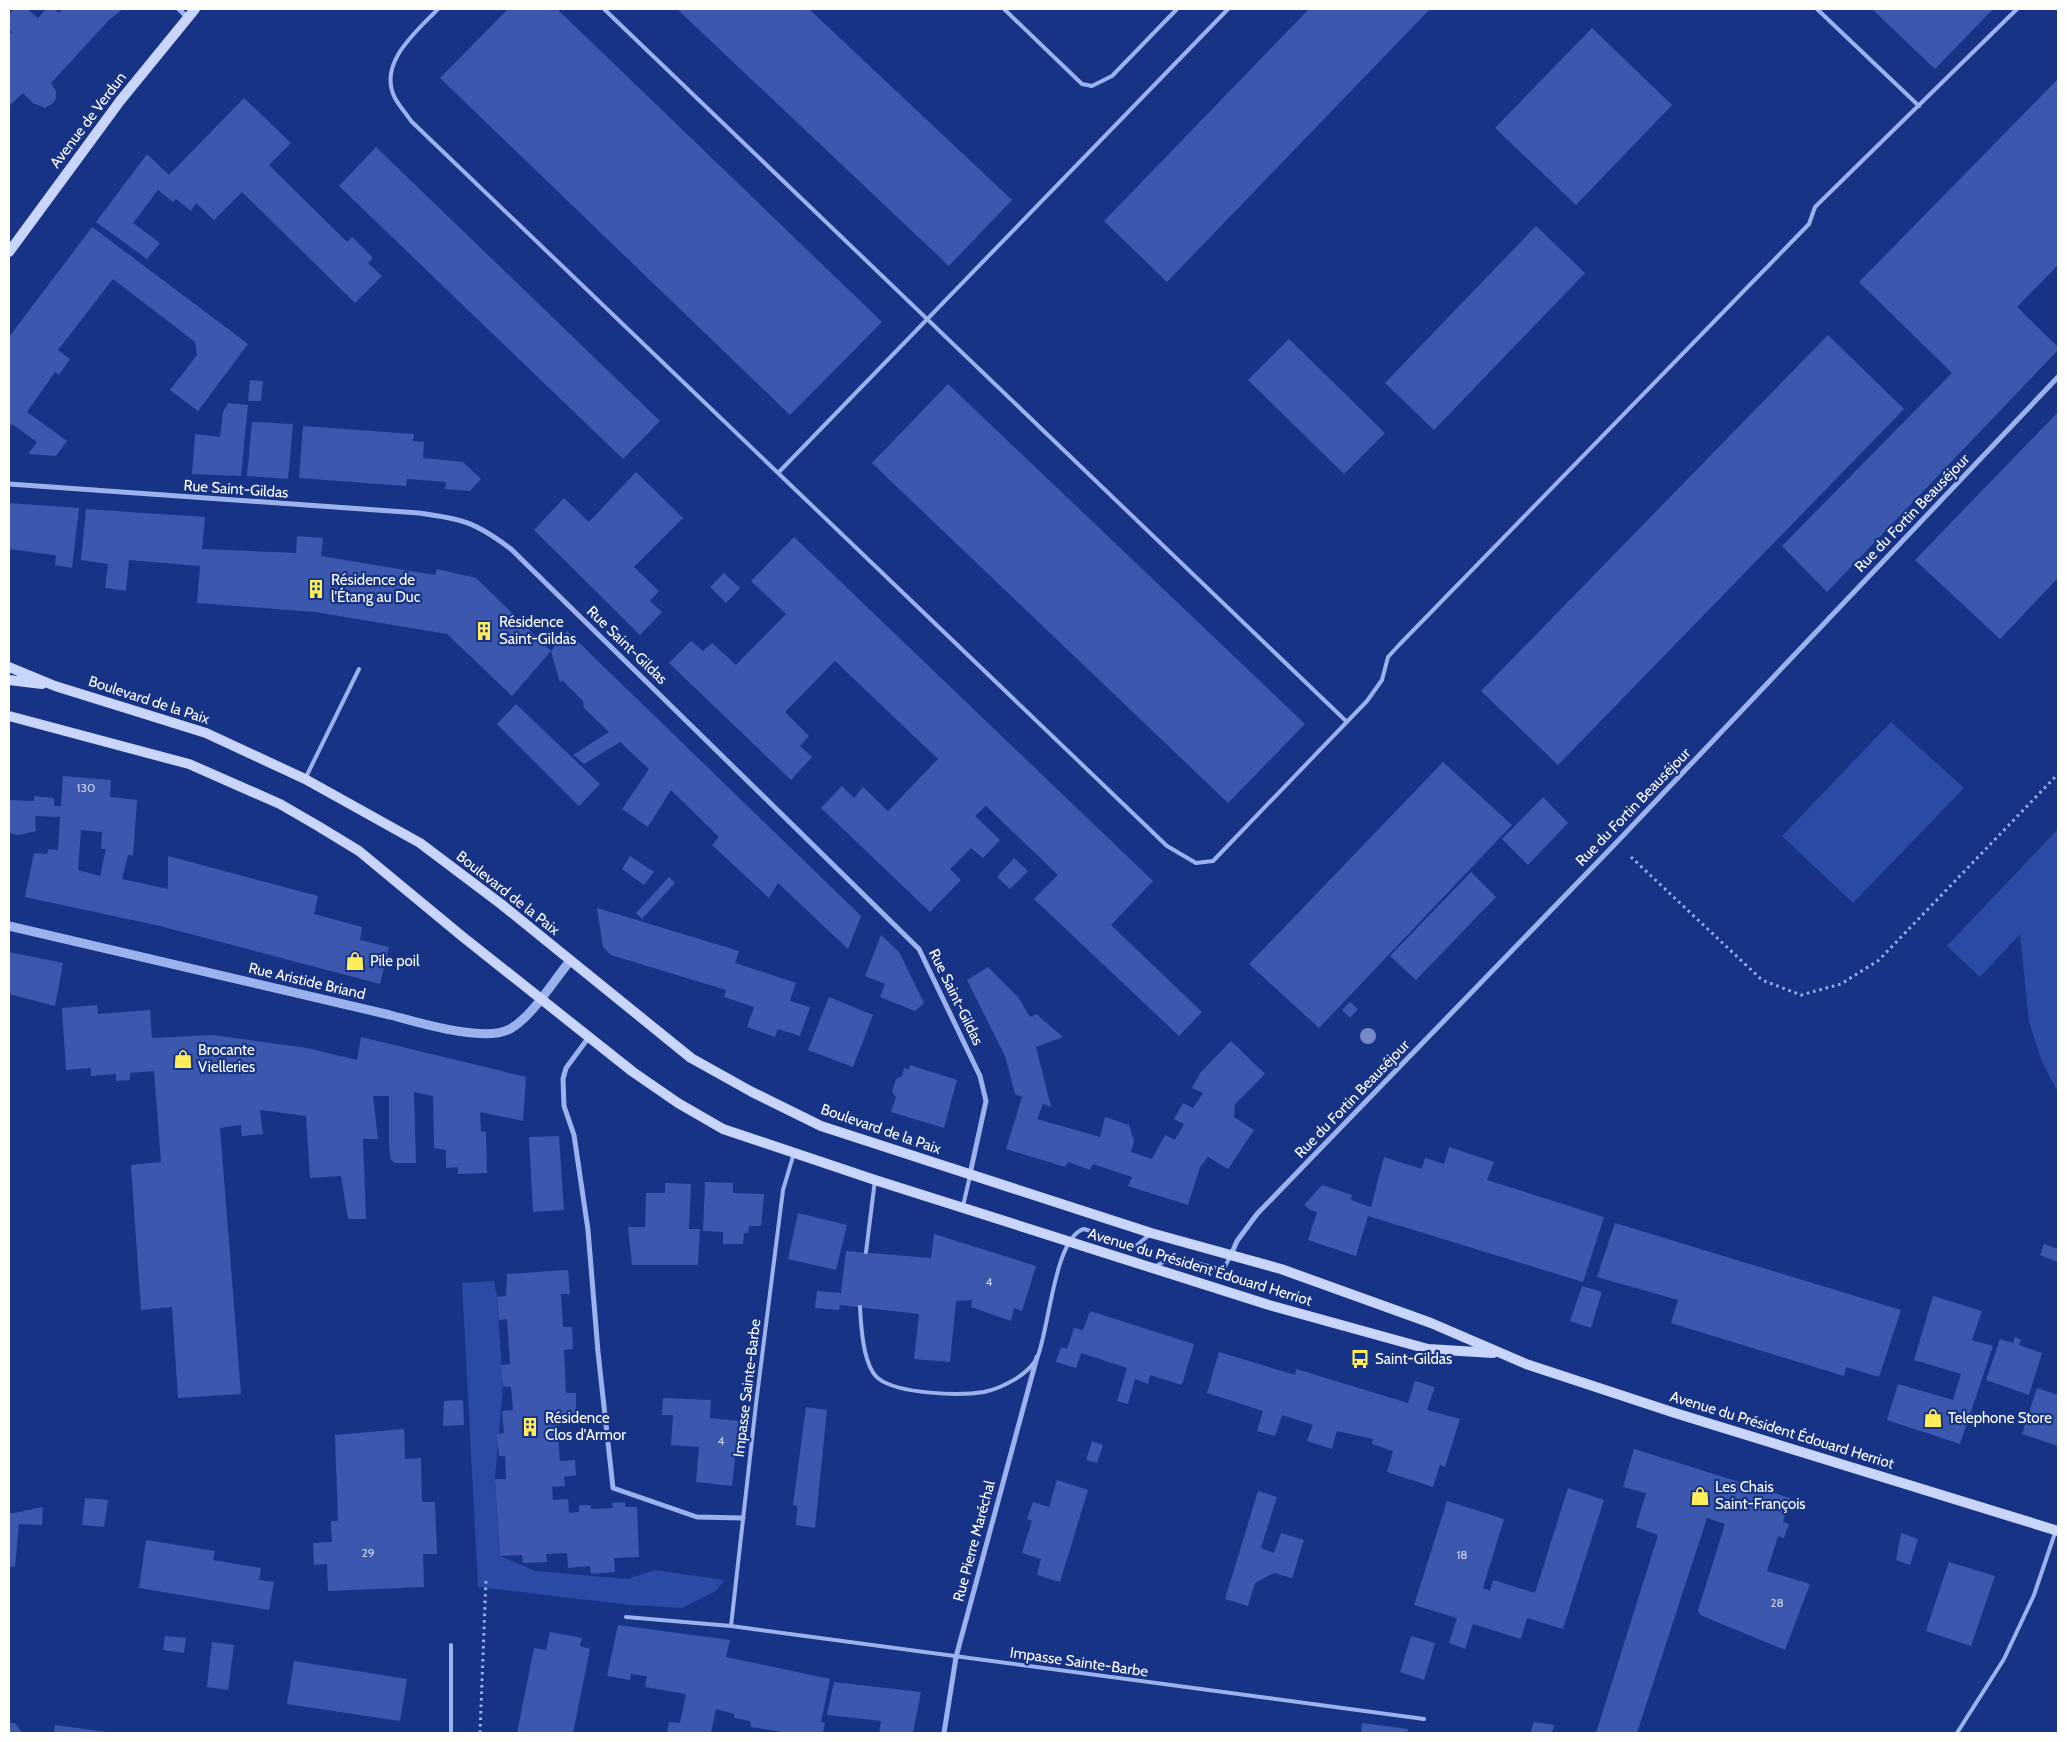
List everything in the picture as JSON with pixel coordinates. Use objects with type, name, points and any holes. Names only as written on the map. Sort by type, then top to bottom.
[{"type":"main road","name":"Avenue de Verdun","points":[[9,252],[120,102],[195,9]]},
{"type":"main road","name":"Boulevard de la Paix","points":[[9,667],[55,686],[206,733],[305,780],[420,843],[501,904],[691,1058],[752,1092],[821,1126],[970,1174]]},
{"type":"main road","points":[[9,680],[55,686]]},
{"type":"main road","points":[[9,716],[189,764],[280,804],[359,851],[589,1037],[671,1098],[723,1129],[875,1180]]},
{"type":"main road","name":"Avenue du Président Édouard Herriot","points":[[970,1174],[1151,1233],[1231,1257],[1281,1269],[1431,1323],[1526,1364],[1676,1413],[2057,1531]]},
{"type":"main road","name":"Avenue du Président Édouard Herriot","points":[[875,1180],[963,1206],[1269,1305],[1428,1349],[1499,1353]]},
{"type":"street","points":[[179,9],[187,17]]},
{"type":"street","name":"Rue du Fortin Beauséjour","points":[[1231,1257],[1237,1241],[1257,1214],[1616,843],[2058,377]]},
{"type":"street","name":"Rue Saint-Gildas","points":[[9,484],[419,514],[460,519],[485,530],[511,549],[919,949],[980,1076],[986,1101],[970,1174]]},
{"type":"street","name":"Rue Aristide Briand","points":[[9,926],[390,1015],[445,1030],[487,1032],[508,1030],[528,1014],[570,961]]},
{"type":"street","points":[[589,1037],[566,1068],[563,1079],[564,1106],[574,1135],[588,1230],[598,1352],[613,1488],[697,1516],[744,1518]]},
{"type":"street","name":"Rue Pierre Maréchal","points":[[944,1733],[956,1657],[1037,1358]]},
{"type":"lane","points":[[438,9],[395,58],[390,84],[395,98],[411,121],[1167,846],[1196,863],[1213,861],[1347,722],[1367,701],[1382,680],[1388,657],[1399,645],[1810,224],[1815,207],[2017,9]]},
{"type":"lane","points":[[604,9],[1347,722]]},
{"type":"lane","points":[[1004,9],[1082,84],[1092,86],[1112,76],[1176,9]]},
{"type":"lane","points":[[778,473],[1228,9]]},
{"type":"lane","points":[[1817,9],[1919,106]]},
{"type":"lane","points":[[305,780],[359,669]]},
{"type":"lane","name":"Impasse Sainte-Barbe","points":[[731,1626],[783,1190],[794,1153]]},
{"type":"lane","points":[[963,1206],[970,1174]]},
{"type":"lane","points":[[866,1252],[875,1180]]},
{"type":"lane","points":[[860,1307],[861,1327],[869,1364],[878,1378],[889,1384],[909,1390],[971,1394],[986,1391],[1027,1372],[1037,1358],[1057,1276],[1070,1242],[1078,1231],[1084,1229],[1136,1246],[1151,1233]]},
{"type":"lane","points":[[1152,1268],[1173,1257],[1223,1270],[1231,1257]]},
{"type":"lane","points":[[1957,1733],[2004,1659],[2034,1595],[2057,1531]]},
{"type":"lane","name":"Impasse Sainte-Barbe","points":[[626,1617],[731,1626],[1424,1719]]},
{"type":"lane","points":[[451,1645],[451,1733]]},
{"type":"path","points":[[1616,843],[1762,980],[1801,995],[1842,984],[1879,960],[2058,774]]},
{"type":"path","points":[[480,1733],[486,1579]]},
{"type":"shaded area","points":[[1891,722],[1964,788],[1853,903],[1782,836]]},
{"type":"shaded area","points":[[2058,829],[2058,1092],[2042,1062],[2029,1022],[2020,934],[1980,977],[1947,946]]},
{"type":"shaded area","points":[[494,1281],[497,1297],[503,1386],[495,1479],[500,1556],[536,1571],[627,1579],[655,1570],[724,1580],[716,1591],[682,1608],[630,1605],[478,1587],[462,1283]]},
{"type":"building","points":[[14,9],[27,9],[38,18],[46,9],[54,9],[59,13],[63,9],[123,9],[108,21],[51,83],[56,91],[56,99],[45,108],[33,103],[23,93],[9,104],[9,35],[12,32],[9,30],[9,14]]},
{"type":"building","points":[[508,9],[557,9],[882,322],[790,415],[440,78]]},
{"type":"building","points":[[677,9],[809,9],[1012,200],[949,266]]},
{"type":"building","points":[[1309,9],[1430,9],[1167,282],[1104,221]]},
{"type":"building","points":[[1872,9],[1993,9],[1935,69]]},
{"type":"building","points":[[1592,28],[1672,105],[1576,205],[1495,128]]},
{"type":"building","points":[[2058,79],[2058,265],[2017,307],[2058,347],[2058,350],[1827,592],[1782,546],[1952,373],[1859,282]]},
{"type":"building","points":[[244,98],[291,143],[269,165],[347,242],[352,237],[373,258],[368,263],[382,276],[355,303],[242,192],[214,220],[196,203],[191,211],[176,199],[173,202],[158,190],[133,223],[160,243],[147,259],[96,222],[147,154],[169,175]]},
{"type":"building","points":[[376,147],[660,421],[623,459],[339,186]]},
{"type":"building","points":[[1536,226],[1585,273],[1434,430],[1385,383]]},
{"type":"building","points":[[92,227],[248,344],[198,411],[170,390],[197,355],[195,342],[113,279],[58,350],[70,359],[59,375],[55,372],[27,412],[67,441],[56,456],[28,454],[37,442],[12,424],[9,428],[9,337]]},
{"type":"building","points":[[1828,335],[1904,409],[1558,765],[1481,691]]},
{"type":"building","points":[[1289,339],[1385,433],[1344,474],[1248,380]]},
{"type":"building","points":[[250,380],[263,381],[261,401],[248,401]]},
{"type":"building","points":[[948,384],[1305,724],[1228,803],[872,463]]},
{"type":"building","points":[[228,403],[248,405],[241,476],[192,474],[195,434],[220,437],[223,412]]},
{"type":"building","points":[[2058,412],[2058,578],[2000,639],[1915,560]]},
{"type":"building","points":[[252,422],[293,424],[288,479],[247,476]]},
{"type":"building","points":[[303,426],[414,434],[413,441],[424,442],[423,458],[463,462],[481,479],[470,491],[445,489],[446,482],[407,479],[406,486],[299,478]]},
{"type":"building","points":[[636,472],[683,518],[634,567],[659,591],[650,601],[662,612],[640,635],[534,530],[564,498],[589,522]]},
{"type":"building","points":[[9,503],[79,508],[72,568],[55,565],[56,556],[54,555],[9,549]]},
{"type":"building","points":[[86,509],[205,517],[202,549],[296,553],[297,536],[323,538],[321,556],[435,575],[437,569],[476,578],[551,651],[512,696],[447,634],[315,612],[197,603],[200,566],[129,560],[126,591],[105,588],[108,564],[81,560]]},
{"type":"building","points":[[794,537],[1153,881],[1111,925],[1202,1012],[1179,1036],[1034,899],[1058,875],[986,806],[975,816],[1000,840],[983,858],[971,848],[950,869],[961,880],[930,912],[821,808],[842,786],[854,798],[863,787],[888,811],[938,759],[835,661],[785,712],[809,736],[800,746],[812,757],[791,780],[669,663],[691,641],[703,651],[712,643],[736,665],[786,614],[751,581]]},
{"type":"building","points":[[724,573],[740,588],[726,603],[710,587]]},
{"type":"building","points":[[567,631],[861,916],[848,949],[778,883],[769,898],[712,845],[719,837],[671,790],[648,827],[622,809],[649,769],[620,742],[584,764],[573,755],[609,732],[584,708],[583,701],[562,680],[560,683],[551,651]]},
{"type":"building","points":[[516,704],[600,784],[579,806],[497,724]]},
{"type":"building","points":[[1443,762],[1512,825],[1319,1028],[1249,964]]},
{"type":"building","points":[[63,776],[111,780],[110,797],[137,800],[133,855],[128,855],[122,879],[168,889],[168,856],[318,896],[314,914],[362,927],[360,940],[389,947],[380,984],[160,926],[25,897],[34,853],[47,854],[48,849],[58,850],[60,817],[35,816],[36,831],[18,835],[9,833],[9,800],[34,801],[34,796],[54,798],[54,806],[61,806]],"holes":[[[81,830],[102,832],[101,849],[106,849],[100,876],[78,870]]]},
{"type":"building","points":[[1543,797],[1568,823],[1528,865],[1502,839]]},
{"type":"building","points":[[630,856],[654,872],[644,885],[622,869]]},
{"type":"building","points":[[1014,858],[1028,871],[1010,889],[997,877]]},
{"type":"building","points":[[1471,872],[1496,897],[1416,980],[1390,956]]},
{"type":"building","points":[[669,877],[675,883],[642,919],[636,913]]},
{"type":"building","points":[[597,908],[739,951],[735,963],[796,983],[790,1001],[810,1007],[800,1036],[778,1029],[775,1037],[747,1027],[754,1007],[724,997],[726,990],[611,955],[603,947]]},
{"type":"building","points":[[881,935],[899,952],[924,1003],[915,1011],[880,997],[885,984],[865,976]]},
{"type":"building","points":[[9,952],[63,963],[55,1006],[9,994]]},
{"type":"building","points":[[988,967],[1018,997],[1030,1017],[1036,1014],[1063,1037],[1036,1047],[1051,1107],[1043,1104],[1037,1119],[1100,1137],[1105,1117],[1129,1125],[1134,1141],[1131,1152],[1152,1159],[1165,1135],[1175,1140],[1184,1124],[1174,1119],[1183,1103],[1193,1108],[1203,1093],[1192,1088],[1200,1073],[1231,1041],[1265,1074],[1235,1104],[1234,1117],[1254,1130],[1228,1169],[1208,1157],[1200,1167],[1188,1205],[1128,1186],[1132,1177],[1093,1164],[1090,1170],[1068,1162],[1065,1167],[1006,1149],[1022,1097],[1015,1094],[1005,1056],[967,980]]},
{"type":"building","points":[[829,997],[873,1015],[853,1067],[808,1050]]},
{"type":"building","points":[[1350,1002],[1358,1009],[1350,1018],[1342,1010]]},
{"type":"building","points":[[97,1005],[98,1014],[150,1010],[152,1038],[213,1035],[307,1048],[357,1060],[361,1037],[526,1077],[523,1121],[480,1112],[481,1131],[486,1132],[487,1173],[458,1174],[458,1167],[446,1168],[446,1150],[434,1148],[433,1096],[414,1092],[416,1163],[395,1163],[391,1160],[389,1146],[389,1096],[373,1096],[378,1139],[363,1139],[366,1219],[348,1219],[341,1176],[310,1178],[306,1116],[260,1110],[263,1134],[242,1136],[241,1125],[220,1128],[241,1394],[178,1398],[172,1307],[141,1310],[131,1165],[161,1162],[154,1071],[130,1073],[130,1080],[116,1081],[116,1074],[91,1076],[91,1068],[66,1070],[62,1008]]},
{"type":"building","points":[[910,1065],[957,1080],[944,1128],[891,1112],[896,1097],[892,1092],[896,1079],[902,1076],[904,1068],[909,1070]]},
{"type":"building","points":[[559,1136],[564,1210],[533,1212],[529,1137]]},
{"type":"building","points":[[1449,1147],[1494,1162],[1487,1180],[1604,1217],[1583,1282],[1368,1216],[1356,1256],[1308,1240],[1317,1212],[1310,1210],[1304,1205],[1322,1185],[1352,1195],[1351,1200],[1371,1207],[1384,1157],[1422,1169],[1425,1158],[1444,1164]]},
{"type":"building","points":[[705,1182],[733,1183],[733,1193],[764,1194],[761,1226],[749,1226],[748,1233],[744,1233],[743,1244],[723,1244],[723,1232],[703,1231]]},
{"type":"building","points":[[665,1183],[691,1184],[689,1229],[700,1229],[698,1265],[632,1265],[628,1227],[645,1227],[646,1193],[665,1193]]},
{"type":"building","points":[[798,1213],[847,1225],[836,1270],[788,1259]]},
{"type":"building","points":[[1615,1223],[1901,1310],[1879,1377],[1846,1367],[1844,1376],[1671,1323],[1678,1300],[1597,1277]]},
{"type":"building","points":[[934,1234],[1036,1266],[1022,1311],[1014,1308],[1011,1321],[971,1307],[972,1300],[956,1301],[950,1362],[914,1359],[919,1314],[840,1305],[839,1310],[815,1308],[817,1291],[841,1293],[846,1251],[931,1258]]},
{"type":"building","points":[[2044,1244],[2058,1249],[2058,1262],[2040,1255]]},
{"type":"building","name":"Résidence Clos d'Armor","points":[[568,1270],[570,1294],[561,1294],[563,1327],[572,1327],[573,1349],[564,1350],[566,1393],[576,1393],[576,1419],[557,1421],[560,1461],[575,1460],[576,1475],[564,1477],[565,1486],[552,1487],[553,1500],[568,1499],[569,1513],[579,1512],[579,1505],[591,1505],[591,1509],[613,1508],[612,1503],[625,1502],[625,1507],[637,1507],[639,1557],[614,1558],[615,1572],[591,1574],[590,1566],[568,1568],[567,1553],[546,1554],[547,1562],[523,1563],[522,1555],[500,1556],[495,1479],[506,1479],[505,1456],[499,1456],[497,1434],[504,1433],[502,1411],[513,1410],[511,1387],[503,1386],[501,1365],[510,1364],[507,1319],[499,1320],[497,1297],[506,1296],[507,1274]]},
{"type":"building","points":[[1582,1286],[1602,1292],[1591,1328],[1570,1321]]},
{"type":"building","points":[[1933,1296],[1982,1311],[1972,1340],[1993,1346],[1960,1444],[1887,1420],[1898,1384],[1953,1400],[1961,1374],[1914,1360]]},
{"type":"building","points":[[1090,1311],[1194,1344],[1182,1385],[1150,1375],[1148,1384],[1135,1379],[1128,1404],[1117,1401],[1127,1368],[1081,1353],[1076,1368],[1056,1362],[1061,1347],[1067,1349],[1074,1328],[1083,1330]]},
{"type":"building","points":[[2015,1337],[2021,1340],[2019,1345],[2042,1353],[2029,1395],[1986,1380],[2000,1339],[2013,1343]]},
{"type":"building","points":[[1219,1352],[1295,1375],[1296,1369],[1408,1403],[1415,1381],[1435,1387],[1427,1410],[1460,1419],[1445,1467],[1440,1465],[1433,1487],[1387,1472],[1393,1451],[1372,1444],[1373,1439],[1337,1431],[1332,1449],[1307,1441],[1313,1425],[1282,1415],[1275,1436],[1257,1431],[1263,1411],[1207,1393]]},
{"type":"building","points":[[2037,1388],[2058,1395],[2058,1446],[2022,1434]]},
{"type":"building","points":[[663,1398],[711,1400],[710,1418],[739,1421],[732,1486],[696,1482],[699,1447],[671,1445],[673,1415],[662,1415]]},
{"type":"building","points":[[463,1400],[464,1425],[443,1426],[444,1401]]},
{"type":"building","points":[[806,1407],[827,1410],[815,1528],[796,1525],[797,1506],[793,1505]]},
{"type":"building","points":[[404,1429],[405,1459],[421,1458],[422,1502],[435,1502],[437,1554],[423,1554],[424,1587],[328,1591],[327,1564],[314,1565],[313,1543],[332,1542],[331,1521],[338,1521],[335,1435]]},
{"type":"building","points":[[1092,1441],[1103,1445],[1097,1463],[1086,1460]]},
{"type":"building","points":[[1634,1449],[1790,1498],[1783,1522],[1789,1524],[1784,1538],[1778,1536],[1767,1571],[1810,1584],[1785,1650],[1700,1615],[1698,1610],[1725,1524],[1707,1518],[1637,1733],[1596,1733],[1658,1535],[1636,1527],[1646,1493],[1623,1487]]},
{"type":"building","points":[[1057,1480],[1088,1490],[1060,1582],[1037,1575],[1041,1559],[1022,1553],[1032,1521],[1027,1519],[1033,1502],[1049,1507]]},
{"type":"building","points":[[1568,1488],[1604,1500],[1563,1629],[1527,1618],[1521,1639],[1473,1624],[1465,1649],[1449,1643],[1457,1618],[1414,1605],[1447,1501],[1504,1519],[1483,1588],[1490,1591],[1493,1580],[1535,1593]]},
{"type":"building","points":[[1258,1491],[1277,1497],[1261,1548],[1274,1553],[1281,1533],[1304,1540],[1292,1578],[1274,1573],[1255,1583],[1248,1606],[1225,1599]]},
{"type":"building","points":[[85,1498],[108,1500],[104,1527],[82,1525]]},
{"type":"building","points":[[43,1507],[42,1525],[19,1524],[15,1567],[9,1566],[9,1514]]},
{"type":"building","points":[[1901,1533],[1918,1539],[1910,1565],[1896,1560]]},
{"type":"building","points":[[146,1540],[215,1551],[213,1560],[261,1568],[259,1580],[274,1582],[269,1610],[139,1588]]},
{"type":"building","points":[[1949,1562],[1995,1576],[1971,1646],[1926,1631]]},
{"type":"building","points":[[618,1625],[730,1640],[726,1657],[830,1679],[821,1722],[825,1723],[823,1733],[788,1733],[751,1727],[750,1721],[734,1718],[734,1714],[716,1709],[711,1733],[667,1733],[669,1722],[680,1723],[686,1694],[645,1687],[647,1676],[631,1674],[630,1680],[607,1676]]},
{"type":"building","points":[[550,1632],[582,1638],[580,1646],[590,1649],[573,1733],[517,1733],[534,1648],[546,1650]]},
{"type":"building","points":[[165,1636],[186,1638],[184,1653],[163,1650]]},
{"type":"building","points":[[1411,1636],[1435,1643],[1424,1680],[1400,1672]]},
{"type":"building","points":[[212,1642],[234,1645],[228,1690],[207,1687]]},
{"type":"building","points":[[294,1661],[407,1679],[400,1721],[287,1704]]},
{"type":"building","points":[[834,1682],[921,1692],[913,1733],[879,1733],[881,1721],[827,1715]]},
{"type":"building","points":[[1534,1722],[1554,1725],[1552,1733],[1530,1733]]},
{"type":"building","points":[[9,1723],[15,1723],[22,1733],[9,1733]]},
{"type":"building","points":[[1362,1723],[1408,1729],[1407,1733],[1361,1733]]},
{"type":"building","points":[[55,1725],[107,1732],[54,1733]]},
{"type":"place","name":"Résidence de l'Étang au Duc","points":[[316,589]]},
{"type":"place","name":"Résidence Saint-Gildas","points":[[484,631]]},
{"type":"place","name":"Pile poil","points":[[355,961]]},
{"type":"place","name":"Brocante Vielleries","points":[[183,1059]]},
{"type":"place","name":"Saint-Gildas","points":[[1360,1359]]},
{"type":"place","name":"Telephone Store","points":[[1933,1418]]},
{"type":"place","name":"Résidence Clos d'Armor","points":[[530,1427]]},
{"type":"place","name":"Les Chais Saint-François","points":[[1700,1496]]}]
